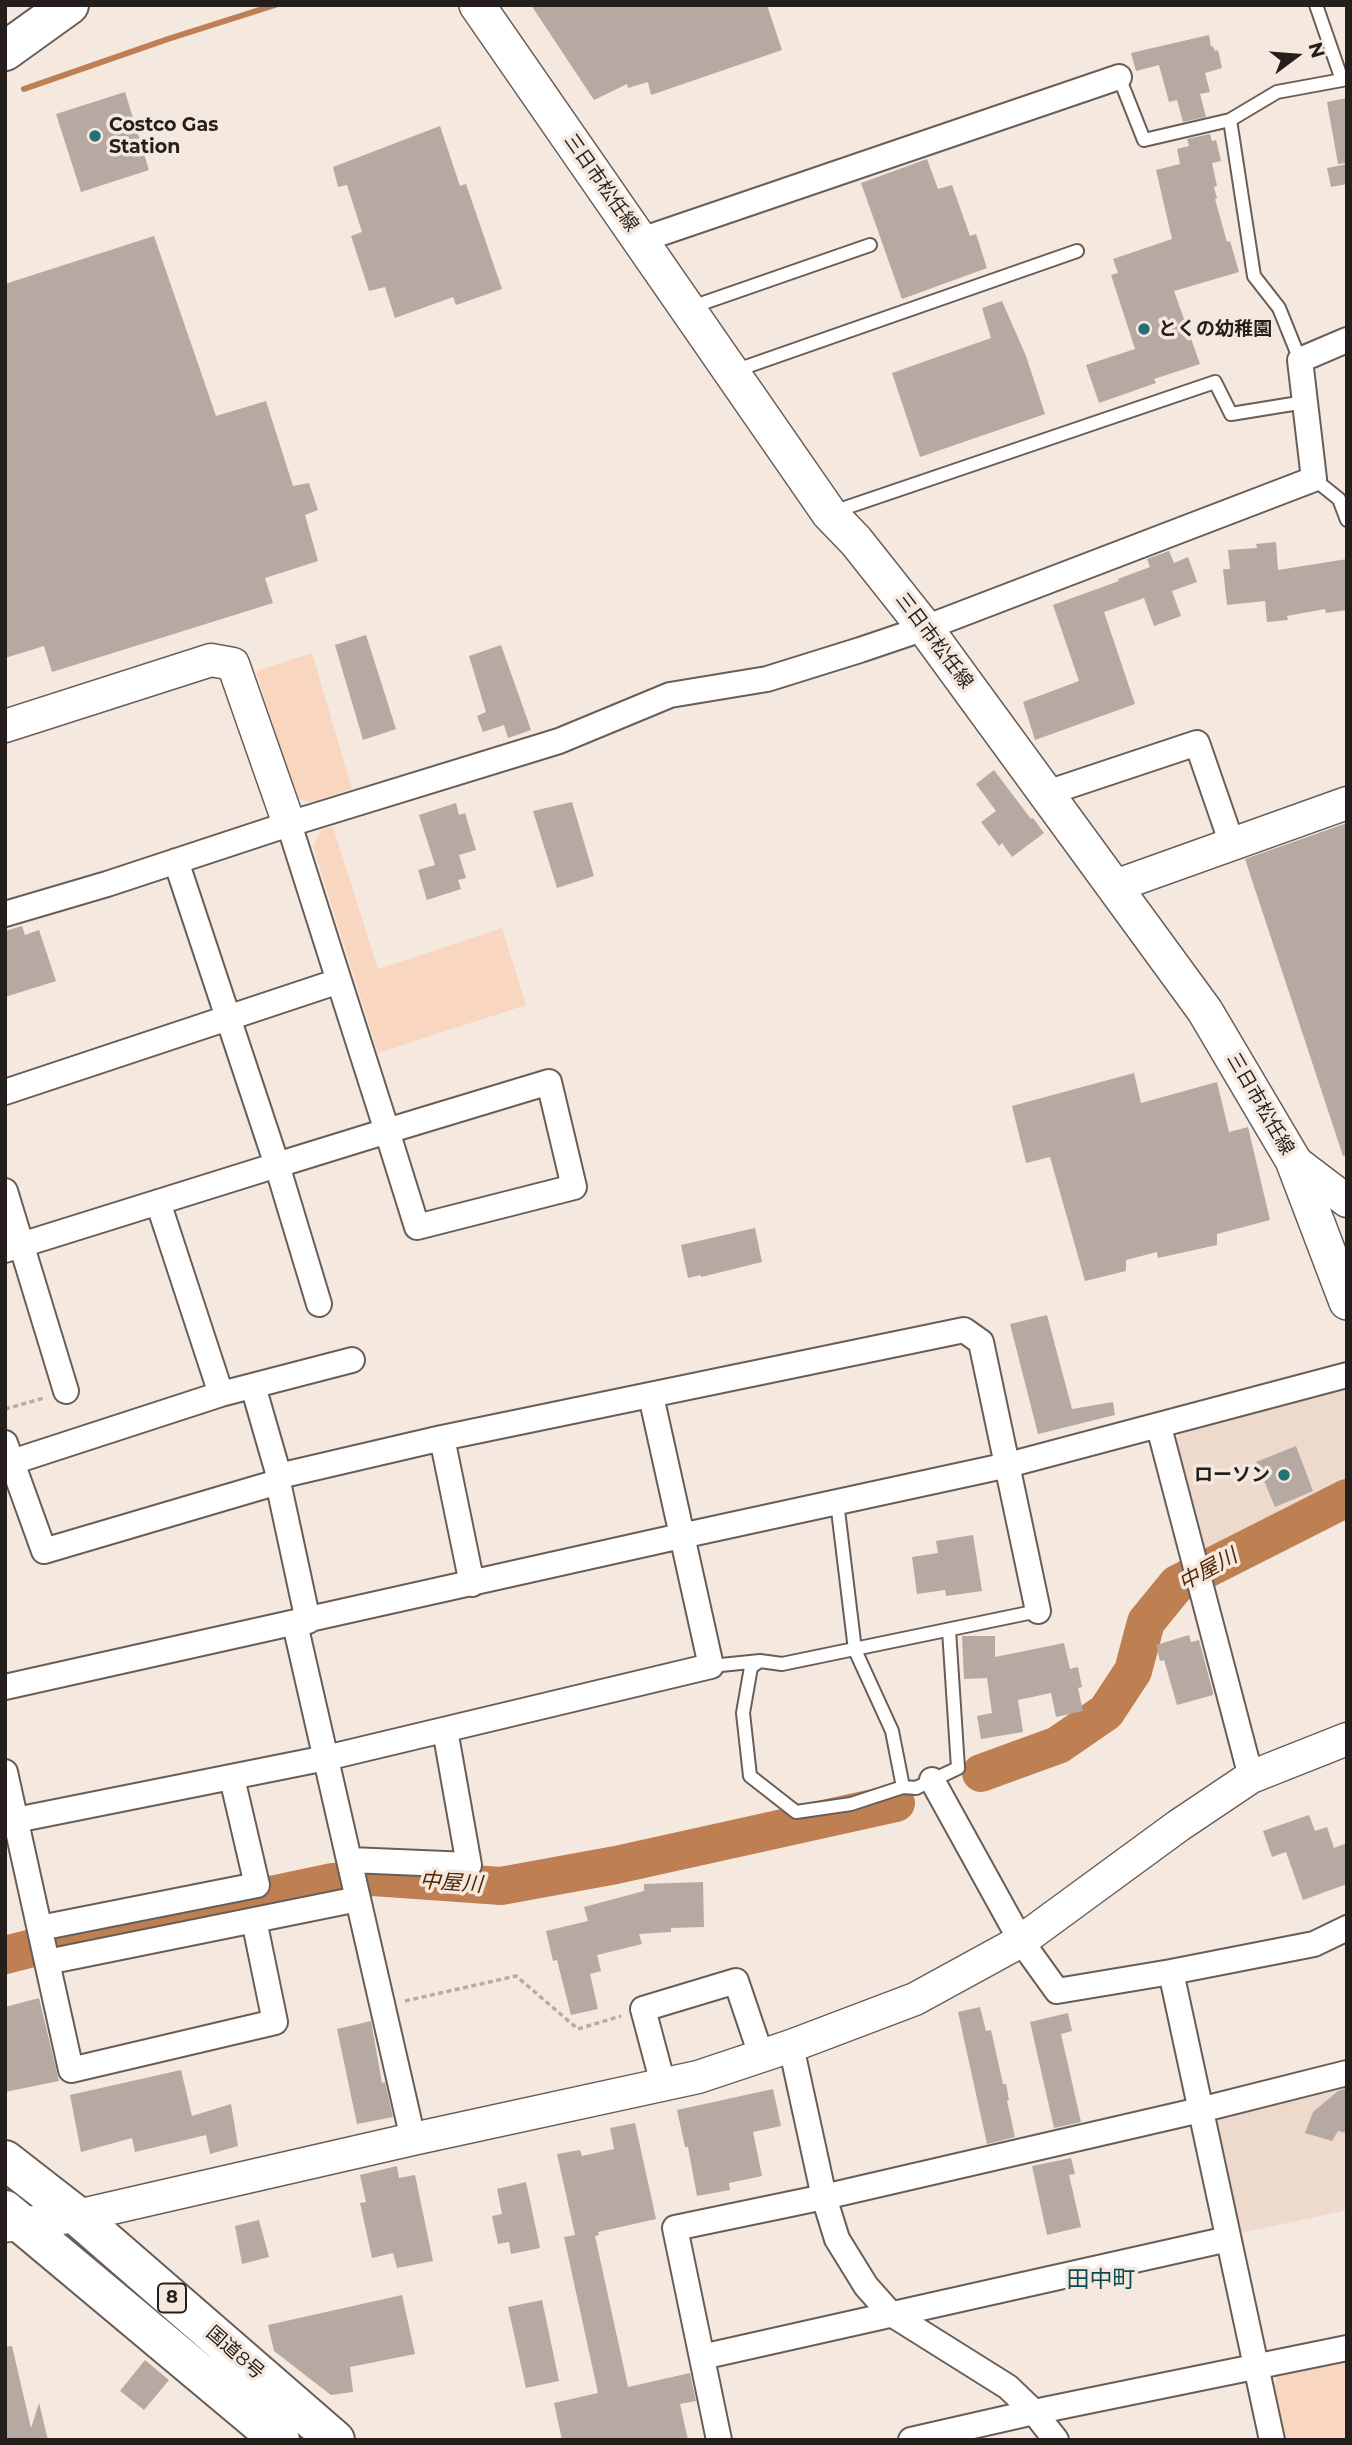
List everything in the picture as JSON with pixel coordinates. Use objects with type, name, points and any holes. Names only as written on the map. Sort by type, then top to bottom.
[{"type":"main road","points":[[5,51],[69,5]]},
{"type":"main road","name":"三日市松任線","points":[[477,5],[829,513],[856,541],[925,628],[1205,1011],[1293,1160],[1347,1302]]},
{"type":"main road","name":"国道8号","points":[[5,2160],[77,2216],[335,2440]]},
{"type":"main road","name":"国道8号","points":[[10,2220],[281,2440]]},
{"type":"street","points":[[641,240],[1119,77]]},
{"type":"street","points":[[5,914],[559,741],[670,695],[767,679],[925,628],[1314,479],[1300,360],[1347,340]]},
{"type":"street","points":[[5,726],[211,660],[233,664],[289,824],[387,1131],[417,1227],[574,1187],[549,1082],[387,1131],[13,1247]]},
{"type":"street","points":[[1047,793],[1197,743],[1232,844]]},
{"type":"street","points":[[1115,886],[1347,803]]},
{"type":"street","points":[[176,860],[277,1165],[319,1304]]},
{"type":"street","points":[[5,1092],[339,981]]},
{"type":"street","points":[[1293,1160],[1347,1202]]},
{"type":"street","points":[[5,1191],[13,1247],[66,1391]]},
{"type":"street","points":[[158,1202],[221,1394]]},
{"type":"street","points":[[352,1360],[9,1452],[44,1552],[279,1479],[442,1438],[964,1330],[981,1342],[1038,1611]]},
{"type":"street","points":[[5,1687],[1007,1465],[1159,1427],[1347,1375]]},
{"type":"street","points":[[253,1386],[279,1479],[326,1758],[413,2139]]},
{"type":"street","points":[[16,1821],[326,1758],[711,1666],[651,1396]]},
{"type":"street","points":[[1159,1427],[1251,1777]]},
{"type":"street","points":[[442,1438],[472,1584]]},
{"type":"street","points":[[43,1945],[254,1920],[354,1880],[469,1865],[444,1730]]},
{"type":"street","points":[[10,2220],[77,2216],[698,2077],[776,2050],[915,1999],[1021,1941],[1178,1826],[1251,1777],[1347,1739]]},
{"type":"street","points":[[5,1773],[71,2070],[275,2022],[254,1920]]},
{"type":"street","points":[[43,1945],[257,1885],[232,1778]]},
{"type":"street","points":[[932,1780],[1021,1941],[1057,1991],[1314,1944],[1347,1928]]},
{"type":"street","points":[[1171,1972],[1272,2440]]},
{"type":"street","points":[[663,2084],[643,2009],[736,1981],[776,2050],[836,2239],[866,2286],[891,2313],[1008,2387],[1034,2412],[1056,2440]]},
{"type":"street","points":[[719,2440],[675,2228],[824,2197],[1347,2073]]},
{"type":"street","points":[[702,2357],[1228,2239]]},
{"type":"street","points":[[911,2440],[1347,2348]]},
{"type":"lane","points":[[1119,77],[1144,140],[1230,120],[1277,92],[1342,80],[1316,5]]},
{"type":"lane","points":[[1230,120],[1254,276],[1279,308],[1300,360]]},
{"type":"lane","points":[[688,308],[870,245]]},
{"type":"lane","points":[[733,372],[1077,251]]},
{"type":"lane","points":[[829,513],[1214,382],[1231,414],[1304,402]]},
{"type":"lane","points":[[1314,479],[1339,499],[1347,520]]},
{"type":"lane","points":[[837,1502],[855,1650],[892,1731],[903,1787]]},
{"type":"lane","points":[[711,1666],[760,1661],[782,1664],[1038,1611]]},
{"type":"lane","points":[[760,1661],[751,1667],[743,1713],[750,1776],[796,1812],[851,1804],[903,1787],[916,1788],[958,1768],[949,1630]]},
{"type":"path","points":[[5,1409],[66,1391]]},
{"type":"path","points":[[382,2006],[516,1976],[578,2029],[643,2009]]},
{"type":"shaded area","points":[[312,653],[352,789],[309,802],[296,798],[256,671]]},
{"type":"shaded area","points":[[333,827],[378,969],[502,928],[526,1005],[378,1053],[313,846],[322,829]]},
{"type":"shaded area","points":[[1344,1388],[1347,1390],[1347,1483],[1203,1553],[1173,1446],[1180,1434]]},
{"type":"shaded area","points":[[1347,2084],[1347,2210],[1241,2233],[1216,2125],[1223,2112]]},
{"type":"shaded area","points":[[1347,2361],[1347,2440],[1285,2440],[1274,2388],[1277,2377]]},
{"type":"building","points":[[531,5],[767,5],[782,50],[651,95],[648,82],[628,88],[627,84],[594,100]]},
{"type":"building","points":[[1209,35],[1211,47],[1213,46],[1215,51],[1218,50],[1222,68],[1205,73],[1210,92],[1200,94],[1206,117],[1183,122],[1177,100],[1169,102],[1159,65],[1136,71],[1131,53]]},
{"type":"building","points":[[125,92],[149,170],[81,192],[56,114]]},
{"type":"building","points":[[1347,98],[1347,163],[1338,164],[1327,102]]},
{"type":"building","points":[[440,126],[460,186],[466,184],[502,289],[456,305],[453,297],[395,318],[385,287],[369,291],[351,236],[362,232],[347,185],[338,187],[333,167]]},
{"type":"building","points":[[1210,134],[1212,141],[1216,140],[1221,161],[1212,163],[1217,186],[1214,187],[1215,199],[1239,272],[1174,291],[1200,364],[1154,379],[1156,383],[1099,403],[1086,365],[1135,349],[1111,275],[1118,273],[1113,259],[1172,239],[1156,170],[1180,164],[1177,149],[1189,146],[1187,139]]},
{"type":"building","points":[[927,159],[938,189],[952,185],[970,236],[976,234],[987,268],[902,299],[861,183]]},
{"type":"building","points":[[1347,164],[1347,184],[1331,187],[1327,168]]},
{"type":"building","points":[[154,236],[216,416],[266,401],[293,486],[309,483],[318,510],[305,515],[318,561],[265,578],[273,603],[52,672],[44,646],[5,658],[5,284]]},
{"type":"building","points":[[1002,301],[1026,356],[1045,414],[920,457],[892,373],[991,338],[982,308]]},
{"type":"building","points":[[1276,542],[1278,570],[1347,559],[1347,610],[1326,613],[1325,609],[1287,616],[1288,620],[1267,622],[1265,601],[1227,605],[1223,569],[1230,569],[1228,550],[1257,548],[1256,544]]},
{"type":"building","points":[[1169,551],[1174,563],[1188,557],[1197,582],[1172,591],[1181,616],[1154,626],[1144,598],[1104,612],[1135,704],[1035,740],[1023,702],[1079,681],[1053,605],[1150,567],[1147,559]]},
{"type":"building","points":[[366,635],[396,729],[363,740],[335,645]]},
{"type":"building","points":[[501,645],[531,730],[508,738],[504,725],[483,732],[477,716],[486,712],[469,656]]},
{"type":"building","points":[[994,770],[1044,833],[1012,857],[1002,843],[999,846],[981,822],[996,811],[976,784]]},
{"type":"building","points":[[572,802],[594,876],[557,888],[533,811]]},
{"type":"building","points":[[456,803],[459,815],[465,813],[476,850],[459,855],[466,878],[458,880],[461,889],[427,900],[418,870],[435,865],[419,815]]},
{"type":"building","points":[[1347,823],[1347,1155],[1343,1156],[1245,859]]},
{"type":"building","points":[[22,926],[25,935],[39,930],[56,981],[5,997],[5,931]]},
{"type":"building","points":[[1134,1073],[1141,1103],[1217,1082],[1229,1132],[1248,1127],[1270,1220],[1217,1234],[1217,1245],[1158,1258],[1157,1252],[1126,1260],[1126,1271],[1085,1281],[1050,1157],[1026,1163],[1012,1106]]},
{"type":"building","points":[[755,1228],[762,1262],[688,1278],[681,1245]]},
{"type":"building","points":[[1047,1315],[1072,1409],[1113,1402],[1115,1415],[1038,1434],[1010,1324]]},
{"type":"building","name":"ローソン","points":[[1296,1446],[1313,1491],[1275,1507],[1256,1462]]},
{"type":"building","points":[[973,1535],[982,1591],[946,1596],[945,1590],[917,1594],[912,1557],[938,1553],[936,1541]]},
{"type":"building","points":[[1189,1635],[1191,1642],[1199,1640],[1213,1695],[1177,1705],[1164,1660],[1160,1661],[1156,1645]]},
{"type":"building","points":[[962,1636],[995,1636],[995,1657],[1064,1643],[1070,1669],[1078,1667],[1082,1687],[1078,1688],[1083,1711],[1056,1717],[1051,1693],[1018,1700],[1023,1732],[981,1739],[977,1716],[992,1713],[987,1678],[964,1679]]},
{"type":"building","points":[[1309,1815],[1315,1831],[1327,1827],[1334,1848],[1347,1843],[1347,1884],[1303,1900],[1286,1852],[1272,1857],[1263,1831]]},
{"type":"building","points":[[703,1882],[704,1927],[671,1928],[671,1932],[639,1934],[642,1944],[597,1955],[601,1971],[590,1974],[598,2009],[571,2015],[557,1960],[553,1961],[546,1931],[588,1921],[584,1907],[644,1891],[644,1884]]},
{"type":"building","points":[[39,1998],[59,2081],[5,2092],[5,2007]]},
{"type":"building","points":[[980,2007],[986,2031],[991,2030],[1003,2084],[1006,2084],[1015,2137],[987,2144],[958,2012]]},
{"type":"building","points":[[1068,2013],[1072,2031],[1061,2034],[1081,2122],[1054,2128],[1030,2022]]},
{"type":"building","points":[[371,2021],[382,2083],[385,2082],[393,2117],[357,2124],[337,2029]]},
{"type":"building","points":[[181,2070],[192,2116],[231,2104],[238,2146],[210,2154],[206,2135],[135,2152],[132,2138],[81,2152],[70,2095]]},
{"type":"building","points":[[1347,2088],[1347,2133],[1338,2131],[1332,2141],[1305,2133],[1313,2112],[1338,2091]]},
{"type":"building","points":[[773,2089],[781,2126],[753,2132],[762,2176],[729,2183],[730,2190],[697,2196],[688,2147],[685,2147],[677,2110]]},
{"type":"building","points":[[635,2123],[656,2219],[598,2232],[599,2235],[595,2236],[628,2387],[690,2373],[696,2401],[680,2404],[688,2440],[562,2440],[554,2403],[598,2393],[564,2237],[575,2235],[557,2154],[580,2150],[582,2156],[614,2149],[610,2128]]},
{"type":"building","points":[[1071,2158],[1075,2174],[1069,2175],[1081,2227],[1047,2235],[1032,2166]]},
{"type":"building","points":[[397,2166],[399,2178],[415,2175],[433,2261],[397,2268],[393,2253],[372,2258],[360,2203],[366,2202],[360,2175]]},
{"type":"building","points":[[526,2182],[540,2248],[511,2254],[509,2242],[498,2244],[492,2216],[502,2214],[497,2189]]},
{"type":"building","points":[[259,2220],[269,2257],[242,2264],[235,2226]]},
{"type":"building","points":[[402,2295],[415,2354],[350,2367],[353,2392],[331,2395],[274,2351],[268,2325]]},
{"type":"building","points":[[542,2300],[559,2381],[526,2388],[508,2307]]},
{"type":"building","points":[[12,2346],[31,2428],[39,2403],[48,2440],[5,2440],[5,2347]]},
{"type":"building","points":[[145,2360],[169,2380],[144,2410],[120,2391]]},
{"type":"waterway","points":[[24,89],[275,5]]},
{"type":"waterway","name":"中屋川","points":[[981,1773],[1058,1745],[1106,1712],[1133,1671],[1146,1622],[1177,1584],[1347,1498]]},
{"type":"waterway","name":"中屋川","points":[[5,1955],[96,1932],[332,1882],[373,1877],[501,1886],[616,1865],[896,1803]]},
{"type":"place","name":"Costco Gas Station","points":[[95,136]]},
{"type":"place","name":"とくの幼稚園","points":[[1144,329]]},
{"type":"place","name":"ローソン","points":[[1284,1475]]},
{"type":"district","name":"田中町","points":[[1101,2280]]}]
